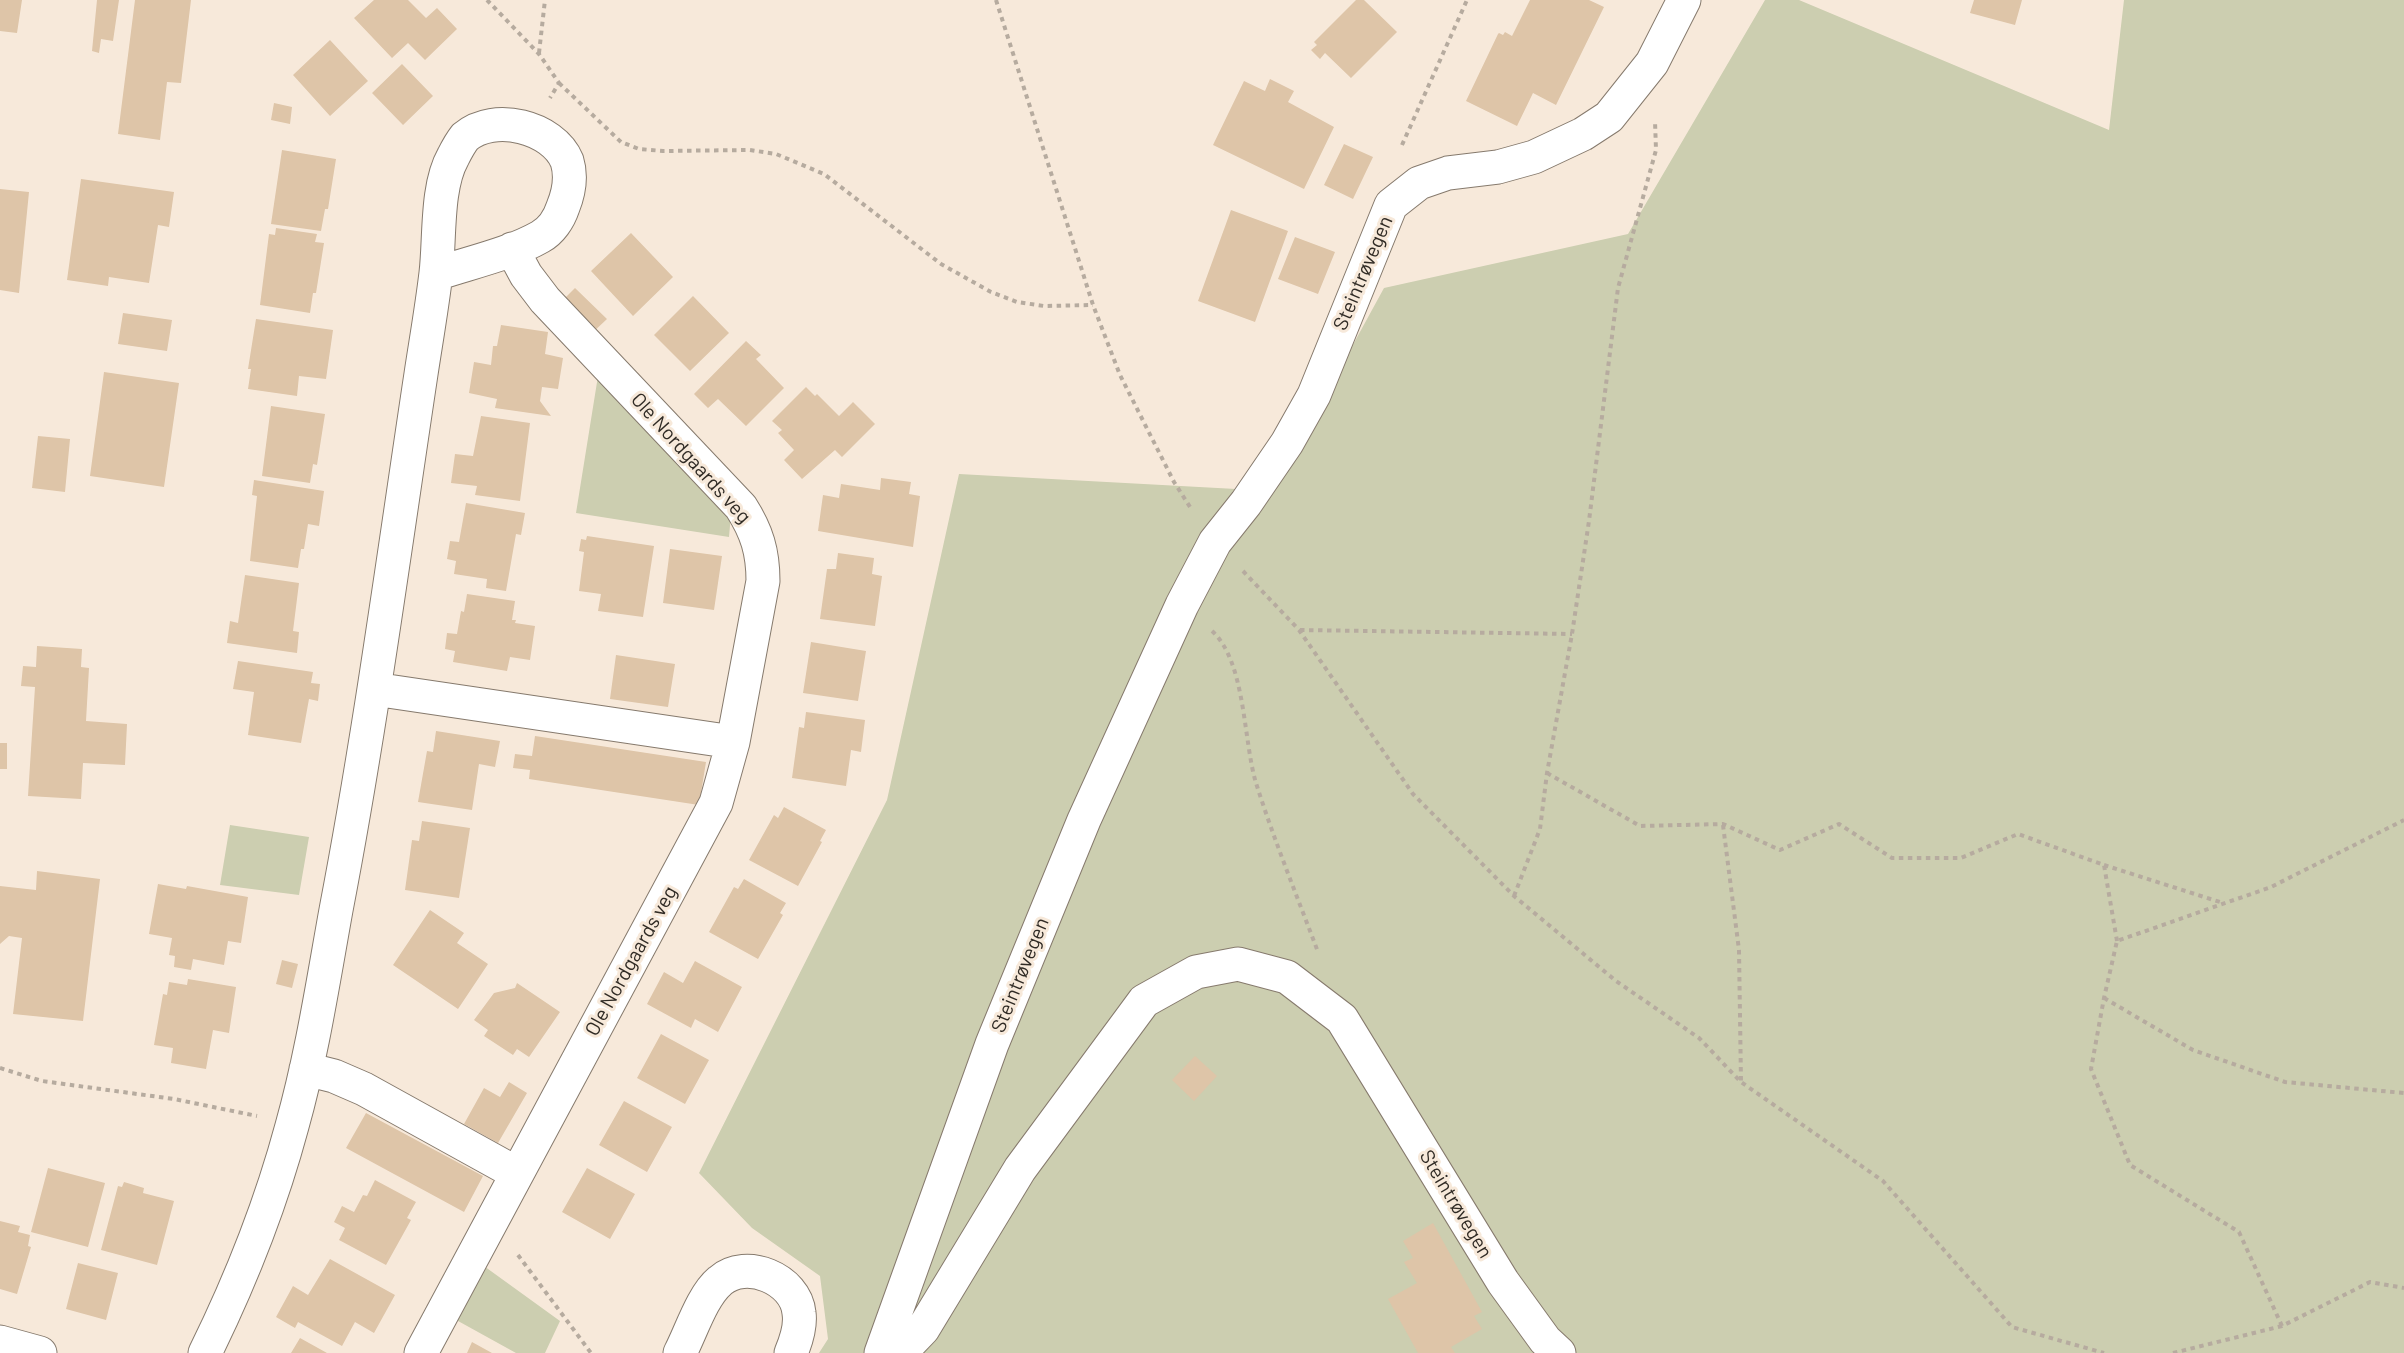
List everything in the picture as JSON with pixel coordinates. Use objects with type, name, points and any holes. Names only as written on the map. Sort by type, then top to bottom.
[{"type":"street","name":"Steintrøvegen","points":[[880,1353],[992,1044],[1084,820],[1182,605],[1215,542],[1246,503],[1287,443],[1314,395],[1391,205],[1419,183],[1448,173],[1498,167],[1534,158],[1583,134],[1610,117],[1652,63],[1684,0]]},
{"type":"street","points":[[205,1353],[228,1307],[258,1234],[292,1127],[306,1069],[350,838],[374,689],[436,274],[443,190],[450,162],[465,138],[483,128],[505,124],[532,130],[553,141],[566,158],[570,175],[567,196],[559,219],[542,236],[512,249],[436,274]]},
{"type":"street","name":"Ole Nordgaards veg","points":[[421,1353],[654,917],[700,837],[716,803],[732,742],[763,581],[764,560],[754,526],[741,507],[545,300],[526,275],[512,249]]},
{"type":"street","points":[[374,689],[732,742]]},
{"type":"street","name":"Steintrøvegen","points":[[900,1353],[923,1329],[1020,1169],[1144,1001],[1196,972],[1238,964],[1287,977],[1342,1018],[1503,1282],[1545,1340],[1559,1353]]},
{"type":"street","points":[[306,1069],[334,1076],[364,1089],[516,1173]]},
{"type":"street","points":[[680,1353],[704,1304],[719,1282],[731,1274],[749,1272],[775,1278],[786,1287],[800,1310],[799,1325],[791,1353]]},
{"type":"street","points":[[0,1342],[40,1353]]},
{"type":"path","points":[[487,0],[539,54],[559,83],[621,142],[639,149],[663,151],[750,150],[776,154],[824,174],[941,264],[991,292],[1017,302],[1044,306],[1093,305]]},
{"type":"path","points":[[539,54],[544,0]]},
{"type":"path","points":[[996,0],[1093,305],[1120,375],[1174,482],[1215,542],[1299,630],[1413,795],[1514,896],[1616,981],[1699,1038],[1741,1082],[1884,1181],[2012,1327],[2104,1353]]},
{"type":"path","points":[[1402,145],[1467,0]]},
{"type":"path","points":[[1514,896],[1540,829],[1547,773],[1572,634],[1589,521],[1617,288],[1656,150],[1652,63]]},
{"type":"path","points":[[532,130],[559,83]]},
{"type":"path","points":[[1182,605],[1220,638],[1232,661],[1256,781],[1318,954]]},
{"type":"path","points":[[1299,630],[1572,634]]},
{"type":"path","points":[[1547,773],[1640,826],[1723,824],[1780,850],[1839,824],[1892,858],[1961,858],[2018,834],[2104,865],[2225,903]]},
{"type":"path","points":[[2117,941],[2271,887],[2404,820]]},
{"type":"path","points":[[1723,824],[1739,951],[1741,1082]]},
{"type":"path","points":[[2104,865],[2117,941],[2091,1069],[2130,1165],[2239,1232],[2282,1326]]},
{"type":"path","points":[[2104,998],[2193,1050],[2285,1082],[2404,1093]]},
{"type":"path","points":[[0,1068],[42,1081],[222,1107],[292,1127]]},
{"type":"path","points":[[492,1220],[591,1353]]},
{"type":"path","points":[[2174,1353],[2282,1326],[2370,1282],[2404,1288]]},
{"type":"green space","points":[[1765,0],[1799,0],[2109,130],[2124,0],[2404,0],[2404,1353],[819,1353],[828,1339],[820,1276],[752,1228],[699,1173],[887,800],[959,474],[1273,491],[1384,288],[1628,234]]},
{"type":"green space","points":[[598,376],[731,514],[729,537],[576,513]]},
{"type":"green space","points":[[230,825],[309,837],[299,895],[220,885]]},
{"type":"green space","points":[[477,1261],[560,1321],[545,1353],[516,1353],[449,1316]]},
{"type":"building","points":[[0,0],[22,0],[17,33],[0,31]]},
{"type":"building","points":[[97,0],[119,0],[113,41],[101,39],[99,53],[92,51]]},
{"type":"building","points":[[135,0],[191,0],[181,83],[167,82],[160,140],[118,134]]},
{"type":"building","points":[[374,0],[408,0],[426,18],[437,8],[457,29],[425,60],[408,43],[392,58],[354,18]]},
{"type":"building","points":[[1356,0],[1364,0],[1397,32],[1351,78],[1325,53],[1320,59],[1311,50],[1317,45],[1314,42]]},
{"type":"building","points":[[1530,0],[1589,0],[1604,7],[1556,105],[1533,93],[1517,126],[1466,101],[1498,34],[1503,35],[1505,32],[1512,36]]},
{"type":"building","points":[[1974,0],[2022,0],[2015,25],[1970,13]]},
{"type":"building","points":[[330,40],[368,81],[330,116],[293,75]]},
{"type":"building","points":[[402,64],[433,96],[403,125],[372,93]]},
{"type":"building","points":[[1270,79],[1294,91],[1288,102],[1334,127],[1304,189],[1213,145],[1244,81],[1265,91]]},
{"type":"building","points":[[274,103],[292,107],[290,124],[271,120]]},
{"type":"building","points":[[1344,144],[1373,157],[1353,199],[1324,185]]},
{"type":"building","points":[[282,150],[336,159],[328,209],[325,209],[321,231],[271,224]]},
{"type":"building","points":[[81,179],[174,192],[169,227],[158,225],[149,283],[109,277],[108,286],[67,280]]},
{"type":"building","points":[[0,189],[29,192],[19,293],[0,290]]},
{"type":"building","points":[[1231,210],[1288,231],[1255,322],[1198,301]]},
{"type":"building","points":[[276,228],[317,234],[315,242],[324,243],[316,293],[313,293],[310,313],[260,305],[269,234],[275,235]]},
{"type":"building","points":[[631,233],[673,277],[633,316],[591,271]]},
{"type":"building","points":[[1295,237],[1335,252],[1318,294],[1278,279]]},
{"type":"building","points":[[575,288],[607,319],[590,335],[559,304]]},
{"type":"building","points":[[693,296],[729,333],[690,371],[654,335]]},
{"type":"building","points":[[123,313],[172,320],[167,351],[118,344]]},
{"type":"building","points":[[256,319],[333,330],[326,379],[299,376],[297,396],[248,389],[251,369],[248,369]]},
{"type":"building","points":[[501,325],[548,332],[545,354],[563,358],[558,389],[542,387],[540,401],[551,416],[495,408],[497,399],[469,393],[474,362],[491,365],[493,346],[497,346]]},
{"type":"building","points":[[746,341],[761,355],[756,359],[784,388],[746,426],[718,399],[708,408],[694,394]]},
{"type":"building","points":[[104,372],[179,383],[164,487],[90,476]]},
{"type":"building","points":[[806,387],[815,396],[817,394],[839,416],[853,402],[875,424],[842,457],[835,450],[802,479],[784,460],[794,450],[778,433],[782,430],[772,421]]},
{"type":"building","points":[[271,406],[325,414],[317,465],[313,464],[310,483],[262,476]]},
{"type":"building","points":[[481,416],[530,423],[520,501],[475,495],[477,486],[451,483],[455,454],[473,456]]},
{"type":"building","points":[[38,436],[70,439],[65,492],[32,488]]},
{"type":"building","points":[[881,478],[911,482],[909,494],[920,496],[913,547],[818,531],[823,495],[839,498],[841,484],[880,490]]},
{"type":"building","points":[[254,480],[324,491],[319,526],[308,524],[298,568],[250,561],[257,496],[252,495]]},
{"type":"building","points":[[466,503],[525,513],[521,535],[516,534],[506,591],[486,588],[487,579],[454,574],[456,561],[447,559],[450,541],[459,542]]},
{"type":"building","points":[[587,536],[654,546],[643,617],[598,611],[601,594],[579,591],[584,552],[579,551],[581,539],[586,540]]},
{"type":"building","points":[[670,549],[722,556],[714,610],[663,603]]},
{"type":"building","points":[[838,553],[874,558],[872,574],[882,576],[875,626],[820,619],[827,569],[836,569]]},
{"type":"building","points":[[245,575],[299,583],[293,631],[299,632],[297,653],[227,643],[230,621],[238,623]]},
{"type":"building","points":[[467,594],[515,601],[512,620],[516,620],[515,623],[535,626],[530,660],[510,657],[507,671],[453,662],[455,651],[445,649],[447,633],[457,634]]},
{"type":"building","points":[[811,642],[866,651],[858,701],[803,693]]},
{"type":"building","points":[[37,646],[82,649],[81,667],[89,668],[86,721],[127,724],[125,765],[83,763],[81,799],[28,796],[35,687],[21,686],[23,666],[36,667]]},
{"type":"building","points":[[616,655],[675,664],[668,707],[610,699]]},
{"type":"building","points":[[238,661],[313,672],[311,683],[320,684],[318,701],[309,699],[301,743],[248,735],[254,692],[233,689]]},
{"type":"building","points":[[806,712],[865,720],[861,752],[851,750],[846,786],[792,778],[799,727],[804,728]]},
{"type":"building","points":[[436,731],[500,741],[495,767],[479,764],[472,810],[418,802],[427,751],[433,752]]},
{"type":"building","points":[[535,736],[706,762],[699,805],[529,779],[530,770],[513,768],[515,754],[532,756]]},
{"type":"building","points":[[0,743],[7,743],[7,769],[0,769]]},
{"type":"building","points":[[784,807],[826,830],[798,886],[749,860],[774,815],[778,818]]},
{"type":"building","points":[[422,821],[470,828],[459,898],[405,890],[412,840],[419,841]]},
{"type":"building","points":[[37,871],[100,879],[83,1021],[13,1014],[22,938],[9,936],[0,944],[0,886],[36,890]]},
{"type":"building","points":[[744,879],[786,903],[780,913],[783,915],[758,959],[709,932],[734,887],[738,889]]},
{"type":"building","points":[[158,884],[186,889],[187,886],[248,897],[241,943],[228,941],[224,965],[193,959],[191,970],[174,967],[175,956],[169,955],[172,938],[149,934]]},
{"type":"building","points":[[430,910],[464,933],[457,943],[488,964],[458,1009],[393,965]]},
{"type":"building","points":[[282,960],[298,964],[292,988],[276,984]]},
{"type":"building","points":[[695,961],[742,987],[718,1032],[695,1019],[691,1028],[647,1004],[664,972],[683,983]]},
{"type":"building","points":[[188,979],[236,987],[229,1033],[213,1030],[206,1069],[171,1063],[173,1048],[154,1045],[163,994],[167,995],[169,982],[187,985]]},
{"type":"building","points":[[517,983],[560,1012],[529,1057],[517,1049],[513,1055],[484,1036],[488,1030],[474,1020],[494,993],[515,988]]},
{"type":"building","points":[[661,1034],[709,1060],[685,1104],[637,1078]]},
{"type":"building","points":[[1195,1056],[1217,1076],[1194,1101],[1172,1080]]},
{"type":"building","points":[[509,1082],[527,1093],[498,1143],[464,1124],[484,1088],[500,1097]]},
{"type":"building","points":[[624,1101],[672,1127],[647,1172],[599,1145]]},
{"type":"building","points":[[366,1113],[483,1176],[464,1212],[346,1148]]},
{"type":"building","points":[[48,1168],[105,1183],[88,1247],[31,1232]]},
{"type":"building","points":[[587,1168],[635,1194],[610,1239],[562,1212]]},
{"type":"building","points":[[375,1180],[416,1202],[407,1218],[411,1220],[386,1265],[339,1240],[345,1228],[334,1222],[342,1206],[354,1212],[363,1195],[367,1196]]},
{"type":"building","points":[[124,1182],[144,1188],[143,1193],[174,1201],[157,1265],[101,1250],[118,1186],[122,1187]]},
{"type":"building","points":[[0,1221],[20,1226],[18,1232],[30,1235],[28,1246],[31,1247],[17,1294],[0,1289]]},
{"type":"building","points":[[1433,1223],[1482,1312],[1474,1316],[1482,1329],[1451,1347],[1455,1353],[1418,1353],[1388,1299],[1417,1283],[1404,1262],[1413,1258],[1403,1241]]},
{"type":"building","points":[[330,1259],[395,1295],[374,1333],[355,1322],[342,1346],[298,1322],[295,1328],[276,1317],[293,1286],[308,1295]]},
{"type":"building","points":[[78,1263],[118,1273],[106,1320],[66,1309]]},
{"type":"building","points":[[300,1338],[327,1353],[291,1353]]},
{"type":"building","points":[[472,1342],[492,1353],[467,1353]]}]
